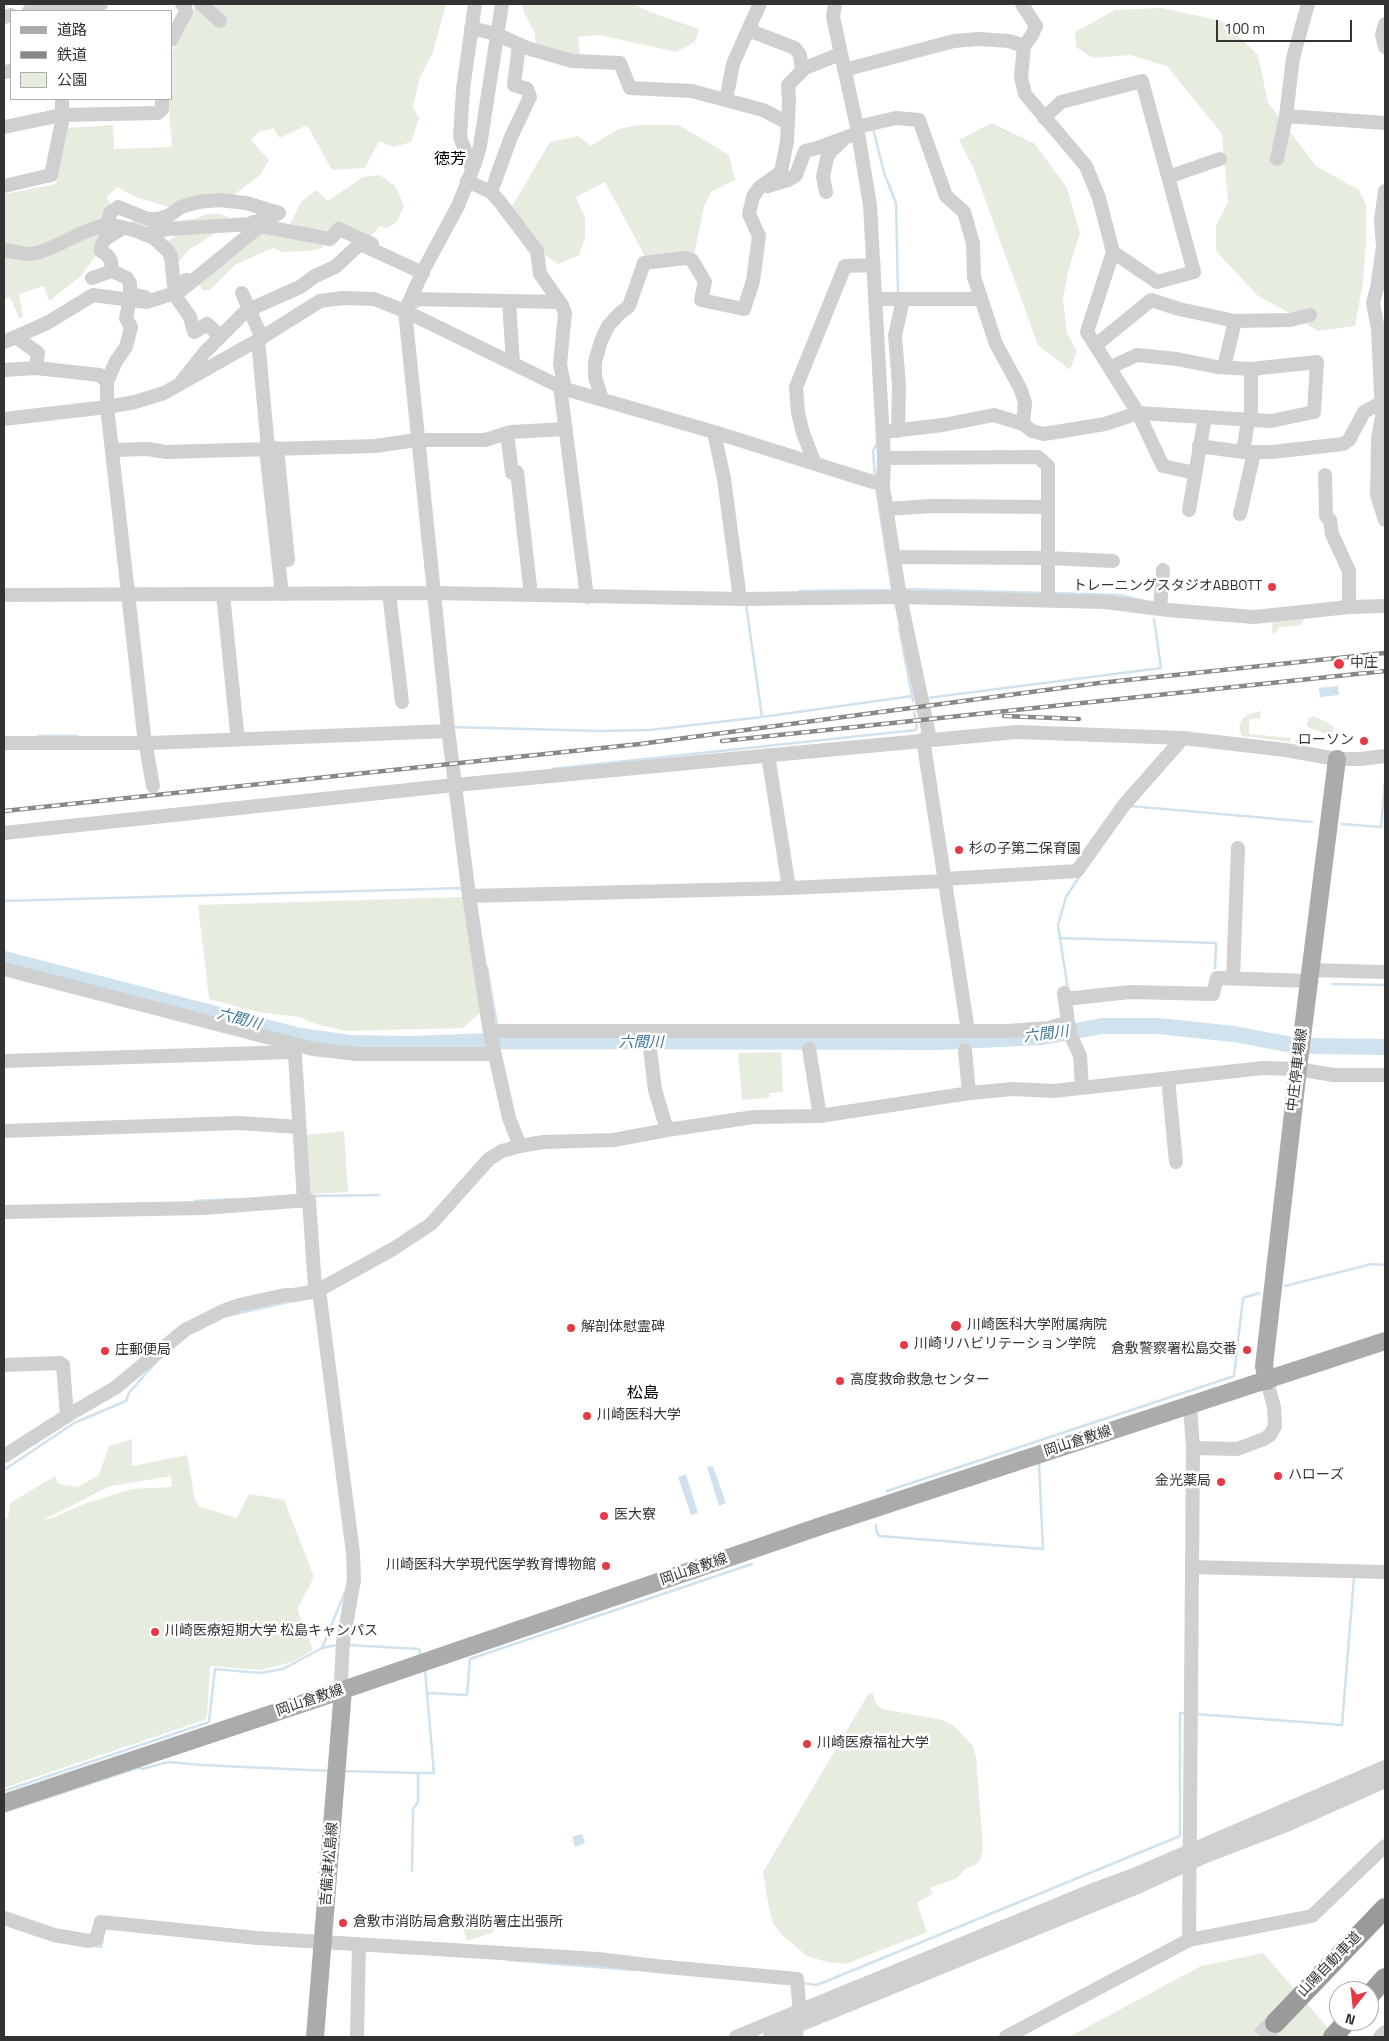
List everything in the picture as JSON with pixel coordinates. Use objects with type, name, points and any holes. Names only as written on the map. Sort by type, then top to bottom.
[{"type":"highway","name":"山陽自動車道","points":[[1275,2023],[1385,1908]]},
{"type":"main road","name":"中庄停車場線","points":[[1267,1381],[1264,1366],[1309,976],[1337,759]]},
{"type":"main road","name":"岡山倉敷線","points":[[4,1803],[423,1663],[821,1526],[1385,1342]]},
{"type":"main road","name":"吉備津松島線","points":[[315,2037],[343,1690]]},
{"type":"street","points":[[37,10],[101,4]]},
{"type":"street","points":[[172,38],[186,12],[183,4]]},
{"type":"street","points":[[201,4],[220,22]]},
{"type":"street","points":[[475,4],[463,89],[460,136],[469,175],[491,192],[500,202],[537,251],[540,274],[560,302],[565,313],[560,364],[586,592]]},
{"type":"street","points":[[502,4],[480,146],[458,206],[408,305],[417,440],[448,728],[471,893],[494,1032],[494,1052],[509,1118],[520,1146]]},
{"type":"street","points":[[726,100],[733,64],[760,4]]},
{"type":"street","points":[[835,4],[833,17],[857,130],[870,205],[884,458],[878,482],[886,509],[896,594],[921,699],[922,740],[965,1032]]},
{"type":"street","points":[[1022,4],[1036,26],[1024,46],[1021,77],[1025,94],[1086,166],[1099,198],[1113,252],[1088,332],[1138,413],[1163,466],[1195,473]]},
{"type":"street","points":[[1276,158],[1286,116],[1293,58],[1308,4]]},
{"type":"street","points":[[1385,24],[1382,35],[1385,47]]},
{"type":"street","points":[[471,28],[496,34],[519,45],[572,61],[620,63],[630,88],[692,91],[763,110],[788,124]]},
{"type":"street","points":[[748,30],[795,48],[800,55],[802,71]]},
{"type":"street","points":[[844,70],[954,41],[978,38],[1010,41],[1024,46]]},
{"type":"street","points":[[491,192],[511,137],[530,97],[527,89],[514,85],[519,45]]},
{"type":"street","points":[[602,399],[594,378],[595,362],[601,341],[608,326],[629,306],[644,263],[685,258],[692,260],[705,282],[701,300],[744,310],[752,281],[759,236],[749,214],[759,188],[780,172],[787,141],[788,85],[802,71],[840,54]]},
{"type":"street","points":[[1044,118],[1061,102],[1142,81],[1194,272],[1157,282],[1113,252]]},
{"type":"street","points":[[4,186],[52,175],[62,122],[62,100]]},
{"type":"street","points":[[4,127],[62,115],[158,114],[162,109],[162,100]]},
{"type":"street","points":[[1286,116],[1385,124]]},
{"type":"street","points":[[826,192],[823,177],[827,158],[831,151],[844,139],[857,130],[896,118],[919,120],[946,196],[964,212],[973,243],[974,277],[980,299],[996,344],[1020,388],[1024,402],[1023,424]]},
{"type":"street","points":[[759,188],[788,180],[796,175],[805,151],[844,139]]},
{"type":"street","points":[[1168,177],[1220,159]]},
{"type":"street","points":[[1385,191],[1381,220],[1383,247],[1373,303],[1378,329],[1382,402],[1382,417],[1378,438],[1377,495],[1385,520]]},
{"type":"street","points":[[10,339],[47,323],[93,295],[146,302],[174,294],[190,283],[255,225],[279,213],[246,202],[218,200],[198,202],[181,207],[168,216],[157,219],[148,219],[118,207],[110,213],[108,224]]},
{"type":"street","points":[[4,250],[27,254],[37,253],[84,232],[108,224],[134,230],[154,238],[168,250],[171,257],[174,286],[186,280],[190,283]]},
{"type":"street","points":[[148,235],[154,230],[169,228],[255,225],[330,239],[339,229],[424,271]]},
{"type":"street","points":[[112,271],[111,261],[107,255],[100,251],[102,244],[111,234],[123,228]]},
{"type":"street","points":[[176,387],[198,363],[204,352],[250,309],[300,287],[315,276],[334,267],[360,244],[424,271]]},
{"type":"street","points":[[815,464],[798,414],[796,387],[845,266],[874,266]]},
{"type":"street","points":[[92,278],[112,271],[127,278],[130,283],[130,294],[156,300]]},
{"type":"street","points":[[242,293],[250,309],[260,339],[286,590]]},
{"type":"street","points":[[174,294],[190,317],[194,332],[207,324],[220,336]]},
{"type":"street","points":[[4,419],[106,408],[164,393],[260,339],[320,301],[343,298],[374,299],[408,305],[509,301],[560,302]]},
{"type":"street","points":[[898,430],[899,385],[895,336],[899,299]]},
{"type":"street","points":[[875,300],[980,299]]},
{"type":"street","points":[[130,300],[126,318],[131,327],[126,347],[116,361],[107,382],[106,408],[145,739],[153,786]]},
{"type":"street","points":[[1096,345],[1151,300],[1186,311],[1235,320],[1290,320],[1310,314]]},
{"type":"street","points":[[509,301],[513,363]]},
{"type":"street","points":[[408,305],[513,363],[562,387],[878,482]]},
{"type":"street","points":[[1224,367],[1235,320]]},
{"type":"street","points":[[10,339],[38,353],[36,368]]},
{"type":"street","points":[[883,432],[943,425],[994,415],[1023,424],[1032,431],[1044,434],[1105,424],[1138,413],[1271,421],[1314,412],[1318,362],[1251,368],[1224,367],[1137,355],[1111,367]]},
{"type":"street","points":[[4,370],[36,368],[100,374],[107,382]]},
{"type":"street","points":[[1240,514],[1249,452],[1251,368]]},
{"type":"street","points":[[1199,446],[1249,452],[1272,452],[1343,444],[1349,440],[1364,412],[1382,402]]},
{"type":"street","points":[[1189,510],[1204,417]]},
{"type":"street","points":[[112,450],[148,449],[166,452],[375,446],[417,440],[485,440],[507,434],[566,429]]},
{"type":"street","points":[[714,432],[724,479],[741,596]]},
{"type":"street","points":[[507,434],[512,472],[517,472],[531,591]]},
{"type":"street","points":[[884,458],[1038,457],[1048,466],[1048,595]]},
{"type":"street","points":[[1325,475],[1326,516],[1330,520],[1332,534],[1349,571],[1349,607]]},
{"type":"street","points":[[886,509],[931,506],[1048,508]]},
{"type":"street","points":[[893,557],[1048,558],[1113,561]]},
{"type":"street","points":[[1160,609],[1163,570]]},
{"type":"street","points":[[4,595],[128,590],[223,594],[286,590],[389,593],[531,591],[741,596],[1048,595],[1160,609],[1254,617],[1349,607],[1385,606]]},
{"type":"street","points":[[389,593],[402,702]]},
{"type":"street","points":[[223,594],[237,732]]},
{"type":"street","points":[[4,742],[448,728]]},
{"type":"street","points":[[4,832],[457,783],[1017,732],[1183,738],[1285,750],[1337,759],[1385,756]]},
{"type":"street","points":[[471,893],[943,880],[1077,871],[1124,806],[1183,738]]},
{"type":"street","points":[[768,755],[789,884]]},
{"type":"street","points":[[1233,978],[1238,848]]},
{"type":"street","points":[[4,969],[295,1048]]},
{"type":"street","points":[[1082,1088],[1080,1056],[1070,1028],[1067,997],[1130,992],[1213,994],[1217,978],[1385,972]]},
{"type":"street","points":[[494,1032],[965,1032],[1070,1028]]},
{"type":"street","points":[[4,1061],[295,1048],[357,1054],[494,1052]]},
{"type":"street","points":[[295,1048],[303,1196]]},
{"type":"street","points":[[650,1049],[655,1090],[667,1130]]},
{"type":"street","points":[[809,1049],[820,1116]]},
{"type":"street","points":[[965,1050],[969,1093]]},
{"type":"street","points":[[4,1456],[115,1388],[185,1330],[223,1311],[254,1301],[317,1291],[416,1236],[431,1224],[489,1159],[502,1151],[520,1146],[543,1142],[614,1140],[754,1117],[820,1116],[969,1093],[1013,1089],[1053,1091],[1263,1068],[1298,1069],[1333,1075],[1385,1075]]},
{"type":"street","points":[[1168,1079],[1176,1162]]},
{"type":"street","points":[[4,1130],[239,1123],[299,1126]]},
{"type":"street","points":[[4,1212],[202,1208],[303,1196],[309,1200],[315,1287],[353,1553],[354,1580],[343,1644],[341,1680],[343,1690]]},
{"type":"street","points":[[4,1365],[60,1363],[63,1365],[70,1414]]},
{"type":"street","points":[[1193,1448],[1237,1449],[1264,1440],[1270,1435],[1275,1426],[1274,1407],[1267,1381]]},
{"type":"street","points":[[1188,1940],[1193,1448],[1190,1406]]},
{"type":"street","points":[[1192,1566],[1385,1572]]},
{"type":"street","points":[[770,2037],[796,2032],[1140,1886],[1189,1857],[1385,1766]]},
{"type":"street","points":[[736,2037],[1098,1888],[1284,1826],[1385,1781]]},
{"type":"street","points":[[1006,2037],[1188,1940],[1312,1916],[1385,1846]]},
{"type":"street","points":[[4,1918],[54,1936],[88,1941],[96,1940],[101,1922],[323,1946],[598,1959],[797,1979],[798,2012],[796,2032]]},
{"type":"street","points":[[357,2037],[359,1948]]},
{"type":"street","points":[[1380,2037],[1385,2032]]},
{"type":"green space","points":[[197,4],[446,4],[433,52],[420,77],[413,107],[419,118],[411,142],[394,147],[379,141],[365,168],[332,170],[307,125],[280,138],[273,128],[259,132],[251,140],[269,160],[260,175],[231,197],[197,199],[168,207],[136,197],[117,187],[107,197],[111,206],[113,242],[97,254],[81,276],[49,301],[44,286],[19,294],[23,317],[19,318],[10,297],[4,299],[4,194],[56,184],[68,128],[113,125],[114,149],[172,147],[168,100],[172,100],[172,51]]},
{"type":"green space","points":[[522,4],[635,4],[658,15],[699,29],[695,42],[676,52],[599,35],[578,37],[580,58],[536,48],[535,34]]},
{"type":"green space","points":[[1162,8],[1222,21],[1258,55],[1268,103],[1316,166],[1359,190],[1366,205],[1366,242],[1363,282],[1355,326],[1318,331],[1258,296],[1216,251],[1216,226],[1228,202],[1222,134],[1167,66],[1130,55],[1093,58],[1076,47],[1075,32],[1115,10]]},
{"type":"green space","points":[[992,123],[1035,144],[1067,188],[1080,233],[1068,271],[1063,300],[1067,333],[1077,351],[1070,370],[1038,345],[974,169],[959,140]]},
{"type":"green space","points":[[639,125],[679,125],[729,155],[735,180],[711,192],[704,207],[694,255],[647,260],[605,182],[576,197],[585,218],[585,237],[579,255],[558,264],[540,252],[511,208],[550,142],[578,136],[591,146],[618,129]]},
{"type":"green space","points":[[380,175],[396,187],[404,206],[397,222],[387,228],[380,226],[368,239],[328,235],[289,226],[301,202],[316,190],[328,201],[363,177]]},
{"type":"green space","points":[[207,214],[219,214],[228,217],[228,221],[148,231],[131,225],[132,220],[175,221],[194,219]]},
{"type":"green space","points":[[222,229],[190,249],[176,264],[166,242],[183,232]]},
{"type":"green space","points":[[269,231],[325,244],[322,248],[310,251],[282,252],[273,248],[235,265],[210,290],[202,290],[199,284],[257,235]]},
{"type":"green space","points":[[1298,618],[1304,620],[1301,625],[1279,627],[1274,635],[1272,631],[1273,622]]},
{"type":"green space","points":[[1261,711],[1260,719],[1249,719],[1249,734],[1291,738],[1290,742],[1242,736],[1239,728],[1242,719],[1249,714]]},
{"type":"green space","points":[[1313,716],[1332,725],[1334,728],[1332,733],[1326,734],[1308,727],[1308,718]]},
{"type":"green space","points":[[465,897],[481,1012],[463,1028],[347,1031],[316,1024],[299,1017],[258,1012],[209,999],[198,905]]},
{"type":"green space","points":[[781,1052],[783,1092],[769,1093],[769,1098],[742,1100],[738,1053]]},
{"type":"green space","points":[[344,1131],[348,1192],[309,1194],[305,1135]]},
{"type":"green space","name":"川崎医療短期大学 松島キャンパス","points":[[132,1439],[132,1466],[187,1455],[195,1500],[200,1507],[237,1518],[249,1494],[284,1500],[314,1577],[298,1608],[313,1650],[292,1662],[260,1670],[210,1666],[207,1716],[204,1720],[4,1788],[4,1519],[8,1519],[10,1503],[55,1476],[58,1484],[78,1487],[99,1475],[109,1446]],"holes":[[[171,1476],[172,1487],[132,1489],[84,1504],[43,1520],[110,1486]]]},
{"type":"green space","points":[[869,1693],[873,1693],[876,1704],[882,1709],[942,1720],[954,1726],[972,1745],[976,1756],[983,1849],[980,1860],[975,1865],[965,1869],[957,1878],[930,1888],[933,1894],[917,1903],[927,1932],[846,1964],[827,1962],[807,1956],[782,1935],[773,1923],[763,1872]]},
{"type":"green space","points":[[488,1913],[494,1932],[467,1941],[461,1923]]},
{"type":"green space","points":[[1263,1953],[1336,2037],[1069,2037],[1201,1966]]},
{"type":"water","points":[[1338,686],[1339,695],[1320,697],[1319,688]]},
{"type":"water","points":[[713,1466],[726,1503],[719,1506],[707,1467]]},
{"type":"water","points":[[686,1474],[698,1513],[691,1515],[678,1477]]},
{"type":"water","points":[[582,1834],[585,1843],[575,1847],[572,1837]]},
{"type":"waterway","points":[[873,128],[884,173],[896,203],[898,294]]},
{"type":"waterway","points":[[413,309],[419,306]]},
{"type":"waterway","points":[[875,477],[873,451],[876,445]]},
{"type":"waterway","points":[[800,591],[892,590],[876,488]]},
{"type":"waterway","points":[[904,589],[1044,593]]},
{"type":"waterway","points":[[1052,593],[1119,595],[1145,601]]},
{"type":"waterway","points":[[746,604],[762,717]]},
{"type":"waterway","points":[[927,698],[1161,668],[1154,619]]},
{"type":"waterway","points":[[899,627],[913,701]]},
{"type":"waterway","points":[[452,727],[602,731],[650,730],[762,717],[912,696]]},
{"type":"waterway","points":[[552,769],[916,730],[914,712]]},
{"type":"waterway","points":[[38,736],[77,736]]},
{"type":"waterway","points":[[1342,824],[1381,827],[1385,781]]},
{"type":"waterway","points":[[1130,806],[1312,822]]},
{"type":"waterway","points":[[1068,990],[1058,925],[1066,897],[1079,877]]},
{"type":"waterway","points":[[4,901],[465,888]]},
{"type":"waterway","points":[[1059,938],[1216,943],[1215,968]]},
{"type":"waterway","name":"六間川","points":[[4,959],[300,1036],[351,1043],[411,1044],[490,1041],[938,1042],[1043,1037],[1102,1026],[1158,1026],[1234,1034],[1287,1044]]},
{"type":"waterway","points":[[487,967],[497,1025]]},
{"type":"waterway","points":[[1332,984],[1385,985]]},
{"type":"waterway","name":"六間川","points":[[1312,1046],[1385,1047]]},
{"type":"waterway","points":[[313,1196],[379,1195]]},
{"type":"waterway","points":[[195,1201],[235,1199]]},
{"type":"waterway","points":[[1285,1286],[1372,1264],[1385,1265]]},
{"type":"waterway","points":[[887,1491],[1234,1376],[1243,1298],[1259,1293]]},
{"type":"waterway","points":[[227,1316],[293,1301]]},
{"type":"waterway","points":[[4,1470],[74,1423],[126,1401],[129,1393],[156,1362]]},
{"type":"waterway","points":[[876,1525],[877,1533],[880,1536],[1043,1549],[1039,1464]]},
{"type":"waterway","points":[[427,1693],[467,1695],[470,1659],[752,1564]]},
{"type":"waterway","points":[[1195,1714],[1342,1725],[1354,1577]]},
{"type":"waterway","points":[[322,1648],[345,1592]]},
{"type":"waterway","points":[[4,1791],[209,1722],[215,1669],[260,1673],[283,1669],[322,1648],[337,1645]]},
{"type":"waterway","points":[[348,1645],[419,1649],[421,1657]]},
{"type":"waterway","points":[[412,1871],[413,1809],[418,1802],[418,1773],[434,1773],[425,1670]]},
{"type":"waterway","points":[[802,1983],[817,1985],[1180,1836],[1180,1713],[1187,1713]]},
{"type":"waterway","points":[[4,1812],[140,1767],[142,1769],[168,1762],[331,1771]]},
{"type":"waterway","points":[[344,1771],[418,1773]]},
{"type":"waterway","points":[[94,1946],[101,1947],[103,1939]]},
{"type":"waterway","points":[[508,1960],[634,1970]]},
{"type":"tunnel","points":[[1261,2037],[1275,2023]]},
{"type":"railway","points":[[4,811],[640,744],[1099,683],[1385,653]]},
{"type":"railway","points":[[722,741],[1385,671]]},
{"type":"railway","points":[[1004,716],[1079,719]]},
{"type":"place","name":"トレーニングスタジオABBOTT","points":[[1272,587]]},
{"type":"place","name":"中庄","points":[[1339,664]]},
{"type":"place","name":"ローソン","points":[[1364,741]]},
{"type":"place","name":"杉の子第二保育園","points":[[959,850]]},
{"type":"place","name":"川崎医科大学附属病院","points":[[956,1326]]},
{"type":"place","name":"解剖体慰霊碑","points":[[571,1328]]},
{"type":"place","name":"川崎リハビリテーション学院","points":[[904,1345]]},
{"type":"place","name":"倉敷警察署松島交番","points":[[1247,1350]]},
{"type":"place","name":"庄郵便局","points":[[105,1351]]},
{"type":"place","name":"高度救命救急センター","points":[[840,1381]]},
{"type":"place","name":"川崎医科大学","points":[[587,1416]]},
{"type":"place","name":"ハローズ","points":[[1278,1476]]},
{"type":"place","name":"金光薬局","points":[[1221,1482]]},
{"type":"place","name":"医大寮","points":[[604,1516]]},
{"type":"place","name":"川崎医科大学現代医学教育博物館","points":[[606,1566]]},
{"type":"place","name":"川崎医療短期大学 松島キャンパス","points":[[155,1632]]},
{"type":"place","name":"川崎医療福祉大学","points":[[807,1744]]},
{"type":"place","name":"倉敷市消防局倉敷消防署庄出張所","points":[[343,1923]]},
{"type":"district","name":"徳芳","points":[[450,160]]},
{"type":"district","name":"松島","points":[[643,1394]]}]
